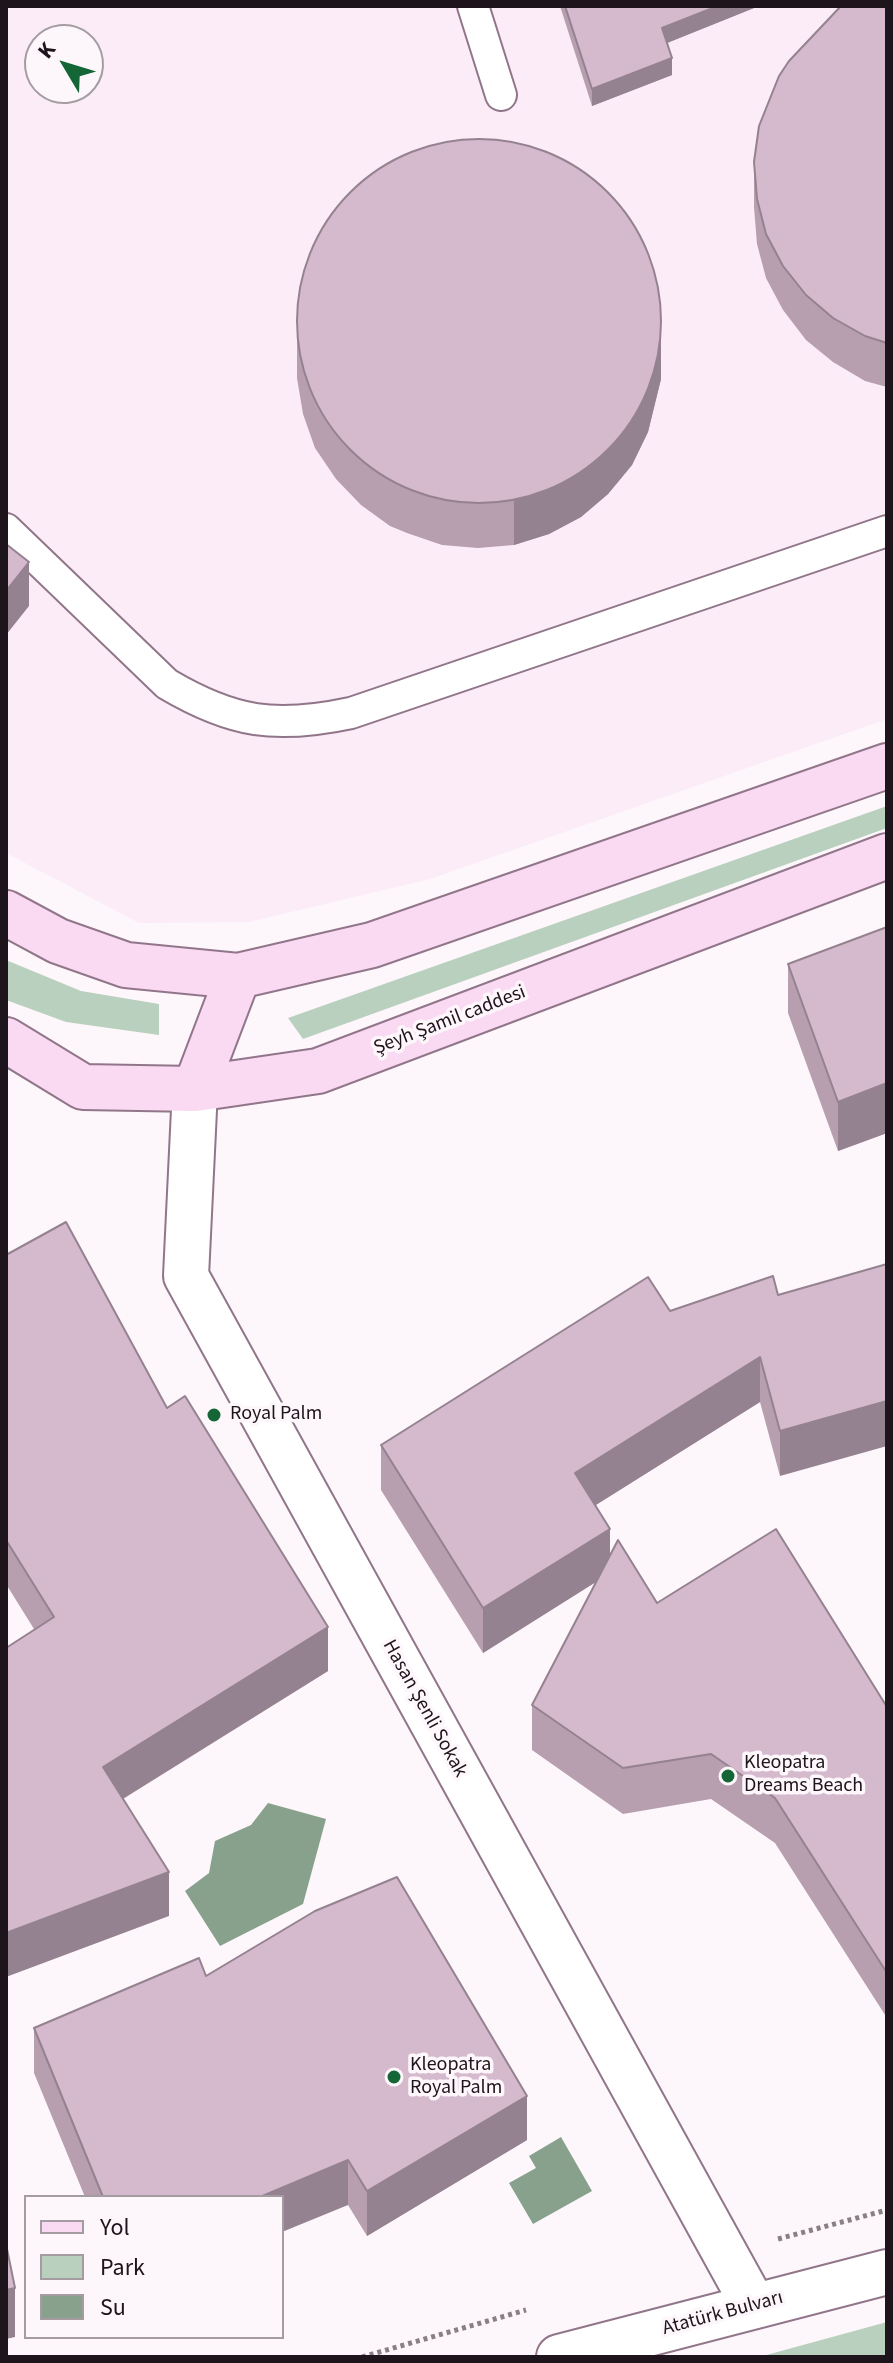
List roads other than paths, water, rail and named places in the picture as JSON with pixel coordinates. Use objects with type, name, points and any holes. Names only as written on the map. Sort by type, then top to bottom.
[{"type":"main road","points":[[6,913],[58,941],[126,965],[238,976],[372,945],[887,766]]},
{"type":"main road","name":"Şeyh Şamil caddesi","points":[[6,1040],[83,1087],[195,1089],[318,1071],[887,856]]},
{"type":"main road","points":[[195,1089],[238,976]]},
{"type":"street","name":"Hasan Şenli Sokak","points":[[195,1089],[186,1276],[754,2306]]},
{"type":"street","name":"Atatürk Bulvarı","points":[[559,2357],[887,2272]]},
{"type":"lane","points":[[473,6],[501,95]]},
{"type":"lane","points":[[6,529],[167,684],[227,714],[268,721],[310,722],[351,713],[887,531]]},
{"type":"water","points":[[268,1803],[326,1819],[303,1904],[220,1946],[185,1891],[209,1873],[215,1841],[251,1825]]},
{"type":"water","points":[[561,2137],[592,2191],[533,2224],[509,2183],[536,2168],[529,2156]]},
{"type":"place","name":"Royal Palm","points":[[214,1415]]},
{"type":"place","name":"Kleopatra Dreams Beach","points":[[728,1776]]},
{"type":"place","name":"Kleopatra Royal Palm","points":[[394,2077]]}]
